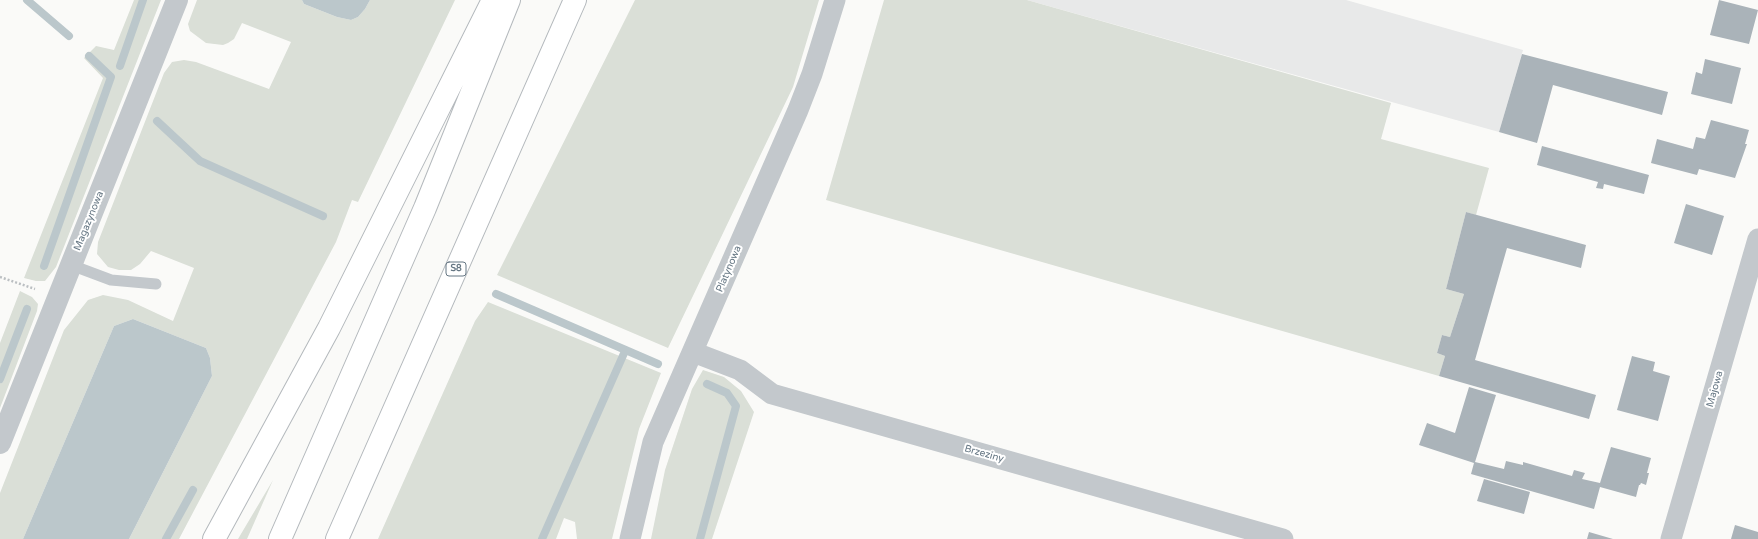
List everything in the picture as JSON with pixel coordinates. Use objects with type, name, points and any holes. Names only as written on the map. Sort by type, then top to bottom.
[{"type":"highway","points":[[214,539],[329,328],[493,0]]},
{"type":"highway","points":[[280,539],[425,208],[509,0]]},
{"type":"highway","name":"S8","points":[[337,539],[576,0]]},
{"type":"street","name":"Magazynowa","points":[[0,443],[177,0]]},
{"type":"street","name":"Platynowa","points":[[630,539],[653,442],[798,110],[812,74],[834,0]]},
{"type":"street","name":"Majowa","points":[[1671,539],[1758,239]]},
{"type":"street","name":"Brzeziny","points":[[693,352],[740,370],[772,394],[1283,539]]},
{"type":"lane","points":[[71,265],[111,280],[156,284]]},
{"type":"path","points":[[0,278],[58,298]]},
{"type":"shaded area","points":[[134,0],[161,0],[56,267],[45,281],[36,281],[24,278],[103,78],[84,58],[96,46],[114,50]]},
{"type":"shaded area","points":[[197,0],[302,0],[304,4],[337,17],[351,20],[358,17],[370,0],[455,0],[358,202],[352,200],[336,242],[179,539],[129,539],[212,376],[210,358],[206,348],[133,319],[114,326],[23,539],[0,539],[0,493],[64,330],[88,300],[103,295],[128,300],[173,321],[194,268],[151,251],[140,264],[131,270],[119,270],[108,267],[97,254],[98,242],[164,73],[172,62],[184,60],[196,62],[269,89],[291,42],[242,23],[234,39],[228,43],[223,45],[206,43],[190,31],[188,24]]},
{"type":"shaded area","points":[[302,0],[370,0],[358,17],[351,20],[337,17],[304,4]]},
{"type":"shaded area","points":[[635,0],[819,0],[793,87],[668,348],[497,275]]},
{"type":"shaded area","points":[[884,0],[1027,0],[1391,103],[1381,139],[1489,168],[1476,215],[1466,212],[1446,289],[1464,294],[1450,337],[1442,335],[1437,353],[1445,356],[1439,376],[826,200]]},
{"type":"shaded area","points":[[1027,0],[1346,0],[1523,50],[1499,132]]},
{"type":"shaded area","points":[[20,291],[32,297],[38,304],[37,311],[0,408],[0,343]]},
{"type":"shaded area","points":[[488,302],[661,373],[639,429],[612,539],[577,539],[575,522],[564,518],[556,539],[378,539],[475,321]]},
{"type":"shaded area","points":[[133,319],[206,348],[210,358],[212,376],[129,539],[23,539],[114,326]]},
{"type":"shaded area","points":[[703,370],[724,377],[741,391],[754,412],[712,539],[651,539],[665,470],[692,389]]},
{"type":"shaded area","points":[[273,480],[247,539],[238,539]]},
{"type":"building","points":[[1719,0],[1758,10],[1749,44],[1710,35]]},
{"type":"building","points":[[1522,54],[1668,92],[1662,115],[1553,85],[1537,143],[1499,132]]},
{"type":"building","points":[[1705,59],[1741,68],[1732,104],[1691,94],[1696,72],[1702,74]]},
{"type":"building","points":[[1711,120],[1749,130],[1745,144],[1747,144],[1735,178],[1699,169],[1697,175],[1651,163],[1657,139],[1693,149],[1696,137],[1705,139]]},
{"type":"building","points":[[1542,146],[1649,175],[1644,194],[1604,184],[1603,189],[1596,188],[1598,182],[1537,165]]},
{"type":"building","points":[[1686,204],[1724,216],[1712,255],[1674,243]]},
{"type":"building","points":[[1466,212],[1586,245],[1581,268],[1507,248],[1475,360],[1596,395],[1589,419],[1439,376],[1445,356],[1437,353],[1442,335],[1450,337],[1464,294],[1446,289]]},
{"type":"building","points":[[1632,356],[1655,362],[1653,371],[1670,376],[1658,421],[1617,410]]},
{"type":"building","points":[[1469,387],[1496,395],[1475,462],[1504,469],[1506,461],[1523,465],[1523,462],[1572,476],[1574,470],[1585,473],[1582,479],[1600,483],[1611,447],[1651,458],[1647,473],[1649,473],[1646,485],[1641,483],[1639,485],[1636,497],[1600,487],[1594,509],[1471,474],[1474,463],[1419,445],[1427,423],[1455,433]]},
{"type":"building","points":[[1484,479],[1530,492],[1524,514],[1477,501]]},
{"type":"building","points":[[1735,525],[1758,532],[1758,539],[1731,539]]},
{"type":"building","points":[[1589,532],[1613,539],[1587,539]]},
{"type":"waterway","points":[[27,0],[69,36]]},
{"type":"waterway","points":[[120,66],[143,0]]},
{"type":"waterway","points":[[44,266],[111,77],[89,56]]},
{"type":"waterway","points":[[157,121],[200,161],[323,216]]},
{"type":"waterway","points":[[496,294],[658,364]]},
{"type":"waterway","points":[[0,379],[27,309]]},
{"type":"waterway","points":[[542,539],[625,351]]},
{"type":"waterway","points":[[700,539],[736,406],[727,393],[707,384]]},
{"type":"waterway","points":[[166,539],[193,490]]}]
